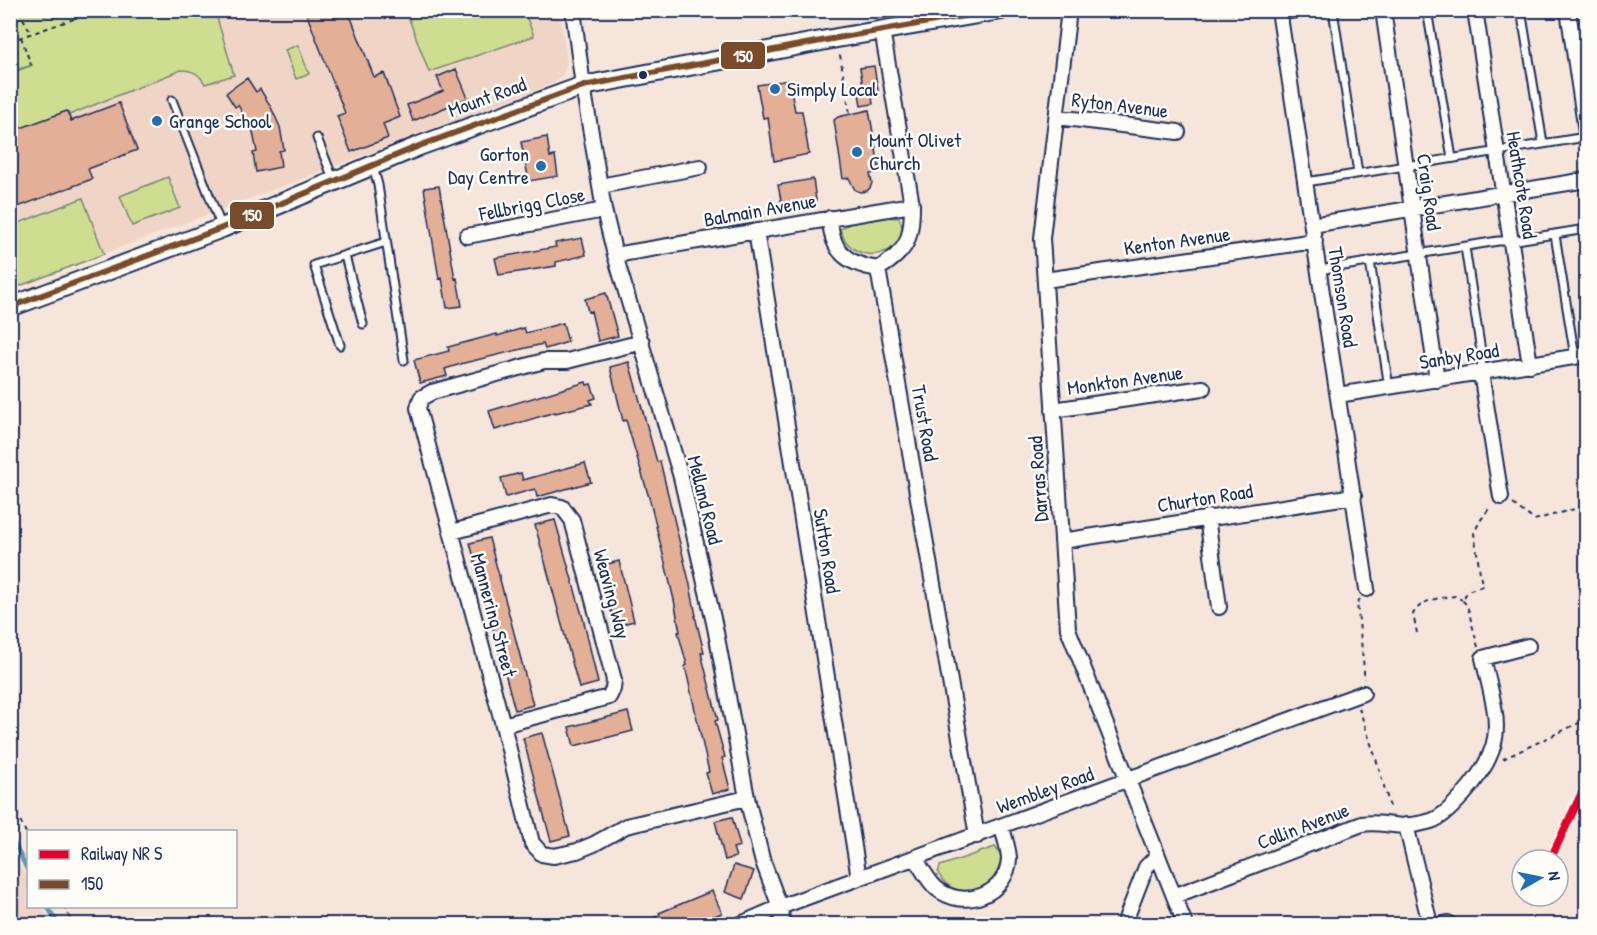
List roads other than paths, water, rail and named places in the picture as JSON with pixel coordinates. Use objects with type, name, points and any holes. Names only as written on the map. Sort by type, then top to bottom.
[{"type":"main road","name":"Mount Road","points":[[10,307],[222,228],[372,165],[485,121],[583,86],[1001,10]]},
{"type":"street","name":"Melland Road","points":[[573,10],[604,210],[615,255],[681,477],[715,627],[747,798],[762,860],[780,907],[783,924]]},
{"type":"street","name":"Darras Road","points":[[1069,10],[1042,238],[1068,629],[1185,924]]},
{"type":"street","name":"Craig Road","points":[[1383,10],[1437,380]]},
{"type":"street","name":"Heathcote Road","points":[[1475,10],[1530,365]]},
{"type":"street","points":[[1568,10],[1587,132]]},
{"type":"street","name":"Thomson Road","points":[[1280,13],[1367,590]]},
{"type":"street","points":[[830,218],[833,241],[845,256],[856,263],[878,268],[905,249],[912,230],[912,205],[882,30]]},
{"type":"street","name":"Ryton Avenue","points":[[1057,117],[1178,132]]},
{"type":"street","points":[[600,186],[700,167]]},
{"type":"street","points":[[1312,225],[1587,180]]},
{"type":"street","name":"Balmain Avenue","points":[[615,255],[912,205]]},
{"type":"street","name":"Fellbrigg Close","points":[[467,236],[604,210]]},
{"type":"street","name":"Sutton Road","points":[[756,231],[859,878]]},
{"type":"street","name":"Kenton Avenue","points":[[1045,280],[1315,241]]},
{"type":"street","name":"Trust Road","points":[[878,268],[977,836]]},
{"type":"street","name":"Mannering Street","points":[[642,342],[567,361],[544,361],[432,392],[421,398],[418,408],[503,725],[532,843],[542,854],[554,856],[577,851],[594,844],[626,826],[747,798]]},
{"type":"street","name":"Sanby Road","points":[[1338,395],[1581,356]]},
{"type":"street","points":[[1481,373],[1501,497]]},
{"type":"street","name":"Monkton Avenue","points":[[1053,410],[1203,388]]},
{"type":"street","name":"Churton Road","points":[[1062,542],[1207,517],[1354,496]]},
{"type":"street","name":"Weaving Way","points":[[452,532],[552,505],[562,507],[572,520],[590,585],[614,680],[609,697],[503,725]]},
{"type":"street","points":[[1207,517],[1219,607]]},
{"type":"street","name":"Collin Avenue","points":[[1174,896],[1362,824],[1400,826],[1432,820],[1445,814],[1478,778],[1491,757],[1496,739],[1497,718],[1483,658],[1528,646]]},
{"type":"street","name":"Wembley Road","points":[[741,924],[780,907],[1363,693]]},
{"type":"street","points":[[1400,826],[1430,924]]},
{"type":"street","points":[[915,858],[936,888],[948,895],[961,900],[992,891],[1004,876],[1009,859],[1002,827]]},
{"type":"street","points":[[1124,924],[1146,867],[1157,856]]},
{"type":"lane","points":[[1280,13],[1319,10]]},
{"type":"lane","points":[[1333,10],[1358,173]]},
{"type":"lane","points":[[1427,10],[1452,158]]},
{"type":"lane","points":[[1521,10],[1543,143]]},
{"type":"lane","points":[[172,100],[222,228]]},
{"type":"lane","points":[[1306,182],[1587,137]]},
{"type":"lane","points":[[316,138],[334,181]]},
{"type":"lane","points":[[372,165],[378,185],[404,360]]},
{"type":"lane","points":[[1319,270],[1497,241],[1511,242],[1587,230]]},
{"type":"lane","points":[[1555,235],[1581,356]]},
{"type":"lane","points":[[340,345],[314,265],[387,242]]},
{"type":"lane","points":[[1465,247],[1482,358],[1481,373]]},
{"type":"lane","points":[[345,256],[363,324]]},
{"type":"lane","points":[[1370,261],[1389,388]]},
{"type":"waterway","points":[[10,835],[27,869]]},
{"type":"waterway","points":[[48,908],[58,924]]},
{"type":"place","name":"Simply Local","points":[[775,89]]},
{"type":"place","name":"Grange School","points":[[157,121]]},
{"type":"place","name":"Mount Olivet Church","points":[[857,152]]},
{"type":"place","name":"Gorton Day Centre","points":[[541,166]]}]
